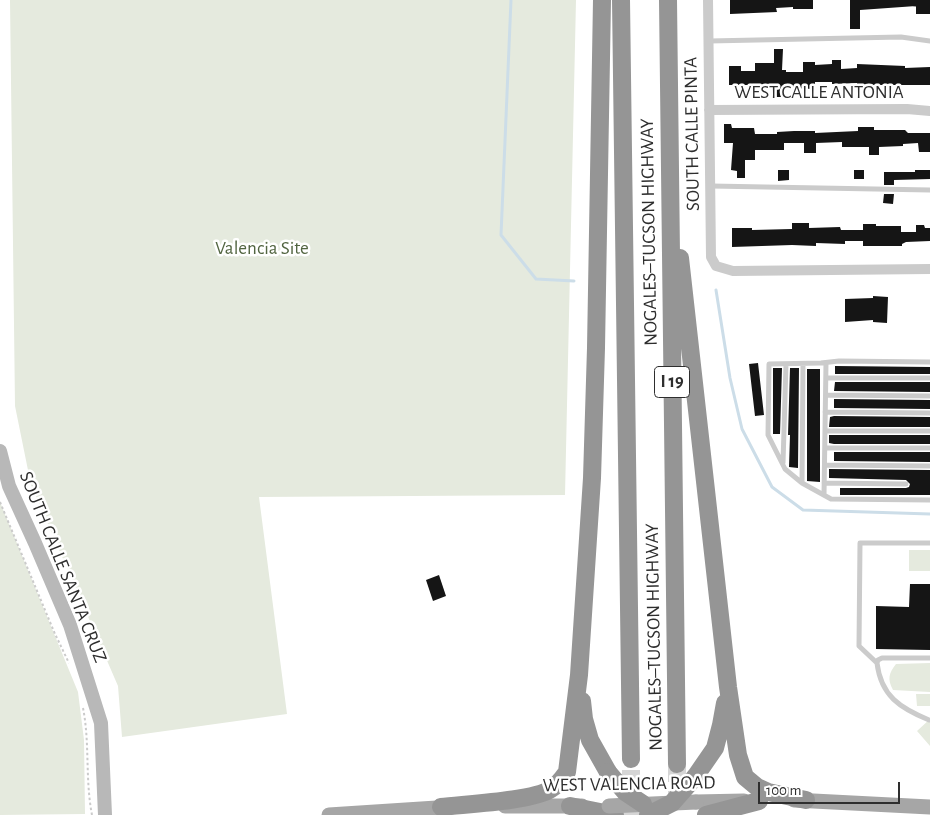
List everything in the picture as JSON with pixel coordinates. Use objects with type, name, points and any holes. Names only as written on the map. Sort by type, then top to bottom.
[{"type":"highway","points":[[441,807],[533,796],[550,790],[561,781],[567,772],[579,675],[592,478],[602,0]]},
{"type":"highway","name":"NOGALES–TUCSON HIGHWAY","points":[[621,0],[631,759]]},
{"type":"highway","name":"NOGALES–TUCSON HIGHWAY","points":[[668,0],[677,764]]},
{"type":"highway","points":[[669,157],[728,688],[738,755],[745,777],[757,787],[768,792],[806,800]]},
{"type":"highway","points":[[579,675],[584,719],[590,740],[608,772],[626,792],[656,810],[695,777],[714,748],[722,725],[728,688]]},
{"type":"highway","points":[[701,809],[759,801]]},
{"type":"highway","points":[[570,806],[611,811]]},
{"type":"main road","points":[[759,801],[806,800],[930,807]]},
{"type":"main road","name":"WEST VALENCIA ROAD","points":[[329,815],[441,807],[570,806]]},
{"type":"main road","name":"WEST VALENCIA ROAD","points":[[611,811],[701,809]]},
{"type":"street","name":"SOUTH CALLE PINTA","points":[[708,0],[711,257],[716,266],[733,271],[930,269]]},
{"type":"street","name":"WEST CALLE ANTONIA","points":[[709,110],[907,109],[930,111]]},
{"type":"street","name":"SOUTH CALLE SANTA CRUZ","points":[[0,451],[9,486],[70,625],[101,723],[105,815]]},
{"type":"lane","points":[[708,41],[901,37],[930,42]]},
{"type":"lane","points":[[710,186],[930,190]]},
{"type":"lane","points":[[930,362],[839,361],[769,364],[768,435],[785,469],[802,483],[831,499],[930,500]]},
{"type":"lane","points":[[824,495],[826,363]]},
{"type":"lane","points":[[782,463],[786,364]]},
{"type":"lane","points":[[802,483],[803,364]]},
{"type":"lane","points":[[826,378],[930,378]]},
{"type":"lane","points":[[826,395],[930,396]]},
{"type":"lane","points":[[826,412],[930,413]]},
{"type":"lane","points":[[825,431],[930,431]]},
{"type":"lane","points":[[825,448],[930,448]]},
{"type":"lane","points":[[825,465],[930,466]]},
{"type":"lane","points":[[824,483],[906,484]]},
{"type":"lane","points":[[929,720],[910,712],[892,699],[882,683],[877,663],[858,646],[860,543],[930,543]]},
{"type":"lane","points":[[877,663],[882,658],[930,658]]},
{"type":"path","points":[[0,502],[70,666]]},
{"type":"path","points":[[82,704],[86,723],[87,773],[92,815]]},
{"type":"green space","name":"Valencia Site","points":[[10,0],[576,0],[565,495],[259,497],[287,714],[122,737],[118,686],[31,485],[15,406]]},
{"type":"green space","points":[[0,502],[78,692],[84,740],[85,814],[0,815]]},
{"type":"green space","points":[[909,550],[930,550],[930,571],[909,571]]},
{"type":"green space","points":[[930,663],[930,692],[893,690],[890,676],[896,664]]},
{"type":"green space","points":[[916,694],[930,694],[930,706],[917,706]]},
{"type":"green space","points":[[930,719],[930,746],[917,731]]},
{"type":"building","points":[[730,0],[813,0],[813,9],[776,8],[777,12],[730,14]]},
{"type":"building","points":[[850,0],[916,0],[916,6],[860,10],[860,29],[850,29]]},
{"type":"building","points":[[916,0],[930,0],[930,14],[916,14]]},
{"type":"building","points":[[774,49],[783,49],[782,70],[786,70],[786,72],[803,72],[803,62],[815,62],[815,65],[832,64],[832,60],[841,60],[841,69],[857,68],[857,64],[905,66],[905,68],[930,67],[930,85],[857,85],[857,83],[832,84],[832,82],[815,82],[815,89],[786,88],[786,97],[776,97],[776,87],[729,85],[729,66],[741,66],[741,71],[755,71],[755,63],[774,63]]},
{"type":"building","points":[[724,124],[731,124],[732,128],[754,128],[755,134],[777,134],[777,132],[794,131],[815,131],[815,133],[858,131],[858,127],[874,127],[874,130],[905,130],[908,133],[930,133],[930,152],[919,152],[918,143],[879,147],[879,155],[869,155],[869,147],[842,147],[842,142],[816,143],[816,153],[804,153],[804,143],[784,143],[784,150],[755,150],[755,160],[745,160],[745,178],[737,178],[737,171],[731,170],[733,143],[724,143]]},
{"type":"building","points":[[778,170],[789,170],[789,180],[778,181]]},
{"type":"building","points":[[854,170],[864,170],[864,179],[854,179]]},
{"type":"building","points":[[915,170],[930,170],[930,179],[894,180],[894,185],[884,185],[884,172],[915,172]]},
{"type":"building","points":[[884,194],[894,194],[893,204],[883,203]]},
{"type":"building","points":[[792,223],[809,223],[809,228],[840,227],[841,230],[863,230],[863,224],[901,226],[901,232],[916,232],[916,225],[924,225],[925,228],[930,228],[930,241],[906,242],[902,246],[863,246],[863,241],[845,241],[845,244],[816,243],[816,246],[732,247],[732,228],[752,228],[752,230],[792,229]]},
{"type":"building","points":[[873,296],[888,297],[887,323],[873,322],[873,320],[845,322],[845,299],[873,298]]},
{"type":"building","points":[[758,363],[764,415],[755,416],[749,364]]},
{"type":"building","points":[[835,366],[930,367],[930,374],[835,374]]},
{"type":"building","points":[[773,368],[782,368],[780,434],[773,434]]},
{"type":"building","points":[[790,368],[799,368],[798,468],[789,467]]},
{"type":"building","points":[[807,369],[820,369],[820,482],[807,481]]},
{"type":"building","points":[[835,382],[930,382],[930,392],[834,391]]},
{"type":"building","points":[[834,399],[930,400],[930,409],[834,408]]},
{"type":"building","points":[[830,417],[930,417],[930,427],[829,427]]},
{"type":"building","points":[[829,435],[930,435],[930,444],[834,444],[829,443]]},
{"type":"building","points":[[834,452],[930,452],[930,462],[834,461]]},
{"type":"building","points":[[829,469],[930,470],[930,495],[840,495],[840,488],[906,488],[910,484],[906,480],[829,478]]},
{"type":"building","points":[[439,575],[446,596],[433,601],[426,580]]},
{"type":"building","points":[[910,584],[930,584],[930,650],[876,649],[876,606],[909,607]]},
{"type":"waterway","points":[[511,0],[501,235],[536,279],[574,281]]},
{"type":"waterway","points":[[716,290],[730,378],[742,429],[772,487],[803,510],[930,514]]},
{"type":"tunnel","points":[[631,759],[631,815]]},
{"type":"tunnel","points":[[677,764],[677,815]]}]
